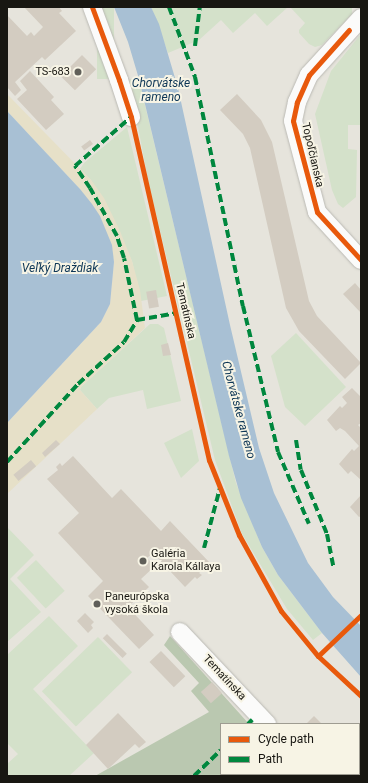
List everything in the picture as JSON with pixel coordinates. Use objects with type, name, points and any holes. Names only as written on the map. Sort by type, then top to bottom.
[{"type":"street","points":[[92,7],[131,117]]},
{"type":"street","name":"Topoľčianska","points":[[361,18],[308,75],[297,102],[293,121],[317,212],[361,260]]},
{"type":"street","name":"Tematínska","points":[[180,632],[266,723]]},
{"type":"green space","points":[[97,7],[114,7],[114,79],[97,79]]},
{"type":"green space","points":[[151,7],[288,7],[267,26],[255,13],[233,33],[221,20],[199,40],[168,53]]},
{"type":"green space","points":[[290,7],[352,7],[352,14],[322,45],[315,47],[309,44],[299,33],[299,30],[305,23]]},
{"type":"green space","points":[[361,34],[361,125],[348,125],[348,149],[357,150],[356,197],[343,208],[338,204],[332,190],[315,114],[331,71]]},
{"type":"green space","points":[[138,76],[236,483],[262,547],[278,575],[322,633],[313,640],[287,609],[242,534],[215,460],[148,180],[136,116],[124,82]]},
{"type":"green space","points":[[127,127],[167,296],[141,301],[132,261],[91,180],[80,169],[84,163]]},
{"type":"green space","points":[[150,324],[158,324],[164,328],[181,401],[147,409],[143,390],[109,398],[97,409],[80,390],[81,387]]},
{"type":"green space","points":[[296,333],[346,387],[305,426],[285,407],[271,356]]},
{"type":"green space","points":[[192,429],[199,461],[181,478],[164,443]]},
{"type":"green space","points":[[7,527],[34,555],[10,579],[41,612],[7,642]]},
{"type":"green space","points":[[36,560],[65,591],[46,608],[17,578]]},
{"type":"green space","points":[[49,616],[78,646],[33,689],[94,753],[69,776],[7,776],[7,764],[18,754],[7,743],[7,655]]},
{"type":"green space","points":[[170,636],[248,723],[220,723],[220,775],[296,776],[95,776],[209,712],[191,691],[199,683],[164,645]]},
{"type":"green space","points":[[98,637],[132,672],[76,726],[42,691]]},
{"type":"sand","name":"Veľký Draždiak","points":[[7,94],[91,180],[104,198],[120,231],[132,261],[140,290],[145,328],[81,387],[80,390],[97,409],[7,494],[7,423],[101,322],[110,304],[114,262],[80,189],[7,111]]},
{"type":"water","name":"Chorvátske rameno","points":[[114,7],[151,7],[159,24],[178,88],[230,325],[259,448],[274,493],[308,563],[333,597],[361,626],[361,677],[322,633],[278,575],[262,547],[241,498],[229,456],[139,79],[128,42]]},
{"type":"water","name":"Veľký Draždiak","points":[[7,111],[80,189],[92,204],[100,216],[112,245],[114,262],[110,304],[101,322],[7,423]]},
{"type":"building","points":[[24,7],[59,7],[62,11],[59,13],[76,31],[45,60],[42,57],[15,82],[21,90],[15,96],[7,87],[7,15],[27,36],[31,32],[34,36],[43,27]]},
{"type":"building","name":"TS-683","points":[[82,55],[96,69],[75,90],[61,76]]},
{"type":"building","points":[[30,71],[54,97],[51,100],[64,114],[46,130],[17,99],[27,90],[20,81]]},
{"type":"building","points":[[237,94],[261,120],[272,142],[309,301],[317,316],[361,363],[345,379],[299,331],[286,308],[250,148],[243,134],[220,110]]},
{"type":"building","points":[[90,140],[93,144],[84,151],[81,147]]},
{"type":"building","points":[[355,283],[361,290],[361,313],[343,294]]},
{"type":"building","points":[[156,290],[159,307],[149,308],[146,292]]},
{"type":"building","points":[[168,343],[171,355],[163,356],[161,345]]},
{"type":"building","points":[[352,388],[361,397],[361,423],[358,425],[361,428],[361,480],[351,471],[348,474],[339,464],[352,449],[354,451],[359,446],[345,431],[340,428],[336,431],[327,420],[340,406],[342,408],[347,403],[342,397]]},
{"type":"building","points":[[56,440],[60,444],[45,457],[42,453]]},
{"type":"building","points":[[73,456],[112,498],[121,489],[161,531],[170,521],[210,563],[199,573],[202,575],[197,579],[195,577],[185,587],[153,553],[147,558],[155,566],[141,579],[149,587],[128,607],[154,635],[139,649],[88,596],[103,581],[58,533],[79,513],[47,479],[58,470],[56,467],[60,463],[62,466]]},
{"type":"building","points":[[31,460],[36,466],[19,481],[13,475]]},
{"type":"building","points":[[361,495],[361,516],[359,517],[350,507]]},
{"type":"building","points":[[85,613],[94,622],[91,625],[93,628],[88,633],[77,621]]},
{"type":"building","points":[[107,634],[127,654],[123,658],[103,638]]},
{"type":"building","points":[[161,651],[185,676],[174,687],[149,662]]},
{"type":"building","points":[[212,682],[222,693],[211,703],[201,692]]},
{"type":"building","points":[[118,713],[146,742],[139,748],[135,744],[108,769],[86,745]]},
{"type":"building","points":[[314,716],[321,723],[307,723]]},
{"type":"building","points":[[360,764],[361,765],[361,776],[337,775],[360,775]]},
{"type":"marked path","points":[[169,7],[195,77],[243,306],[278,452],[309,524]]},
{"type":"marked path","points":[[195,46],[200,7]]},
{"type":"marked path","points":[[7,462],[78,384],[124,342],[137,320],[124,258],[117,236],[90,188],[75,166],[131,117]]},
{"type":"marked path","points":[[137,320],[175,313]]},
{"type":"marked path","points":[[296,440],[301,470],[327,534],[333,566]]},
{"type":"marked path","points":[[204,548],[220,488]]},
{"type":"marked path","points":[[249,723],[252,720]]},
{"type":"marked path","points":[[194,776],[220,751]]},
{"type":"cycle path","points":[[92,7],[131,117],[209,460],[239,535],[281,611],[318,656],[361,696]]},
{"type":"cycle path","points":[[349,30],[309,75],[297,102],[293,121],[317,212],[361,260]]},
{"type":"cycle path","points":[[318,656],[361,615]]},
{"type":"place","name":"TS-683","points":[[78,72]]},
{"type":"place","name":"Galéria Karola Kállaya","points":[[143,561]]},
{"type":"place","name":"Paneurópska vysoká škola","points":[[97,604]]}]
